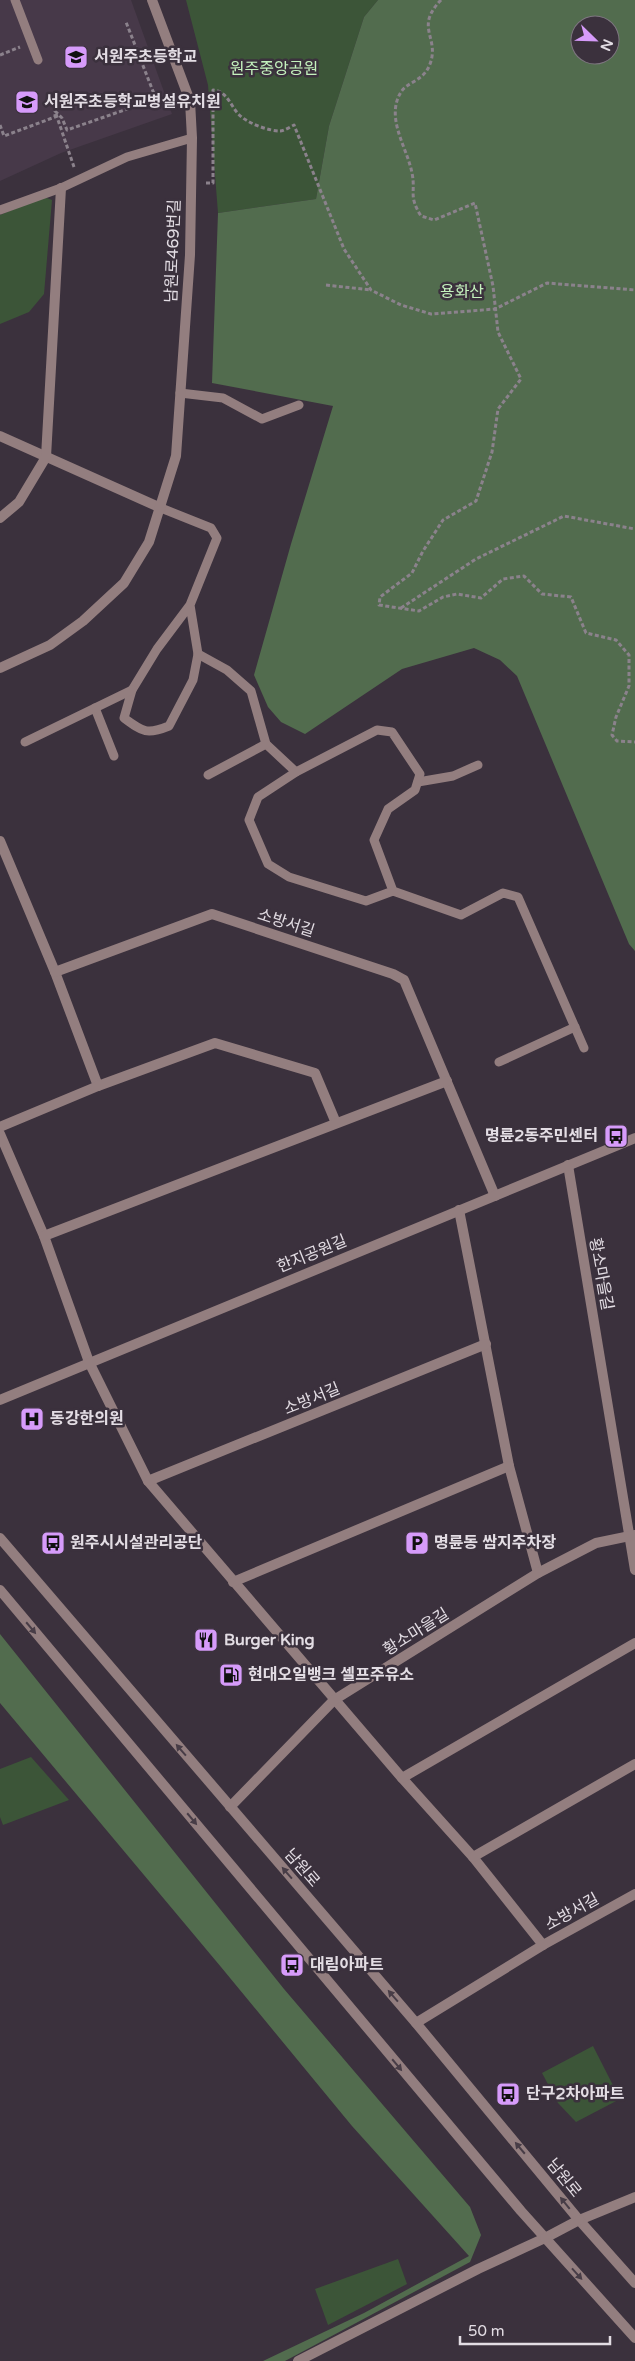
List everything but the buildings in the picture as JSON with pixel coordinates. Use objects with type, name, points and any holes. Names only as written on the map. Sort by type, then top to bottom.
[{"type":"street","name":"남원로469번길","points":[[0,668],[50,645],[83,621],[124,583],[149,542],[176,456],[190,255],[192,138],[190,101],[152,0]]},
{"type":"street","points":[[0,518],[19,502],[46,456],[61,188]]},
{"type":"street","points":[[0,436],[161,508]]},
{"type":"street","points":[[0,841],[55,972],[98,1086]]},
{"type":"street","name":"소방서길","points":[[55,972],[212,914],[393,974],[404,980],[495,1196]]},
{"type":"street","points":[[0,1127],[98,1086],[215,1043],[315,1073],[336,1123]]},
{"type":"street","points":[[44,1236],[447,1080]]},
{"type":"street","name":"소방서길","points":[[0,1134],[44,1236],[89,1362],[148,1481],[334,1700],[473,1857],[542,1945],[635,1894]]},
{"type":"street","name":"한지공원길","points":[[0,1400],[635,1138]]},
{"type":"street","name":"황소마을길","points":[[568,1165],[633,1535],[635,1570]]},
{"type":"street","points":[[459,1210],[509,1466],[538,1573]]},
{"type":"street","name":"소방서길","points":[[148,1481],[486,1344]]},
{"type":"street","points":[[233,1582],[509,1466]]},
{"type":"street","name":"황소마을길","points":[[230,1807],[334,1700],[538,1573],[596,1543],[633,1535]]},
{"type":"street","name":"남원로","points":[[0,1538],[416,2023],[579,2220],[635,2282]]},
{"type":"street","points":[[0,1590],[545,2238],[635,2338]]},
{"type":"street","points":[[402,1778],[635,1643]]},
{"type":"street","points":[[473,1857],[635,1764]]},
{"type":"street","points":[[416,2023],[542,1945]]},
{"type":"street","points":[[579,2220],[635,2197]]},
{"type":"street","name":"남원로","points":[[298,2361],[478,2269],[579,2220]]},
{"type":"lane","points":[[15,0],[38,60]]},
{"type":"lane","points":[[0,210],[61,188],[127,157],[192,138]]},
{"type":"lane","points":[[180,393],[223,398],[262,419],[300,405]]},
{"type":"lane","points":[[161,508],[211,528],[217,538],[190,605],[157,648],[132,690],[124,718],[137,728],[152,733],[169,726],[193,680],[198,654],[190,605]]},
{"type":"lane","points":[[198,654],[227,670],[251,691],[266,744],[296,772]]},
{"type":"lane","points":[[25,742],[132,690]]},
{"type":"lane","points":[[95,708],[114,756]]},
{"type":"lane","points":[[394,891],[374,840],[388,809],[415,790],[420,774],[392,732],[376,730],[296,772],[258,797],[249,820],[268,864],[289,877],[366,901],[394,891],[461,915],[503,893],[518,897],[584,1048]]},
{"type":"lane","points":[[208,775],[266,744]]},
{"type":"lane","points":[[418,782],[453,776],[478,765]]},
{"type":"lane","points":[[499,1062],[575,1028]]},
{"type":"path","points":[[441,0],[433,8],[426,24],[433,52],[430,65],[419,80],[401,91],[394,110],[401,140],[412,173],[413,202],[421,216],[434,220],[475,203],[493,286],[498,332],[521,379],[498,409],[492,452],[476,501],[443,520],[422,551],[412,573],[380,597],[379,605],[419,611],[442,597],[456,594],[481,598],[503,579],[524,576],[542,594],[571,597],[586,633],[616,640],[629,656],[629,686],[616,717],[612,735],[617,742],[635,742]]},
{"type":"path","points":[[55,111],[62,118],[67,130],[156,99],[126,22]]},
{"type":"path","points":[[0,55],[32,43]]},
{"type":"path","points":[[201,183],[213,183],[213,90],[220,90],[242,118],[280,131],[294,125],[344,250],[371,290]]},
{"type":"path","points":[[0,126],[4,136],[55,117],[53,112],[55,111]]},
{"type":"path","points":[[55,111],[77,179]]},
{"type":"path","points":[[326,285],[371,290],[401,305],[431,314],[495,309],[547,283],[635,290]]},
{"type":"path","points":[[401,608],[476,559],[564,516],[635,529]]},
{"type":"shaded area","name":"서원주초등학교","points":[[0,0],[131,0],[172,114],[61,153],[0,181]]},
{"type":"green space","name":"원주중앙공원","points":[[186,0],[378,0],[364,17],[329,126],[316,199],[218,213],[208,85]]},
{"type":"green space","name":"용화산","points":[[378,0],[635,0],[635,951],[629,944],[517,676],[500,660],[474,648],[402,669],[305,734],[281,722],[268,707],[254,675],[333,406],[212,383],[218,213],[316,199],[329,126],[364,17]]},
{"type":"green space","points":[[44,197],[52,200],[44,294],[29,312],[0,324],[0,215]]},
{"type":"green space","points":[[0,1634],[284,1989],[470,2207],[481,2235],[470,2262],[285,2361],[263,2361],[364,2313],[469,2256],[352,2126],[0,1703]]},
{"type":"green space","points":[[31,1757],[69,1800],[3,1825],[0,1817],[0,1769]]},
{"type":"green space","points":[[593,2046],[620,2099],[576,2122],[558,2103],[542,2073]]},
{"type":"green space","points":[[398,2259],[407,2284],[328,2325],[315,2289]]},
{"type":"place","name":"서원주초등학교","points":[[76,57]]},
{"type":"place","name":"서원주초등학교병설유치원","points":[[27,102]]},
{"type":"place","name":"명륜2동주민센터","points":[[616,1136]]},
{"type":"place","name":"동강한의원","points":[[32,1419]]},
{"type":"place","name":"원주시시설관리공단","points":[[53,1543]]},
{"type":"place","name":"명륜동 쌈지주차장","points":[[417,1543]]},
{"type":"place","name":"Burger King","points":[[206,1640]]},
{"type":"place","name":"현대오일뱅크 셀프주유소","points":[[231,1675]]},
{"type":"place","name":"대림아파트","points":[[292,1965]]},
{"type":"place","name":"단구2차아파트","points":[[508,2094]]}]
